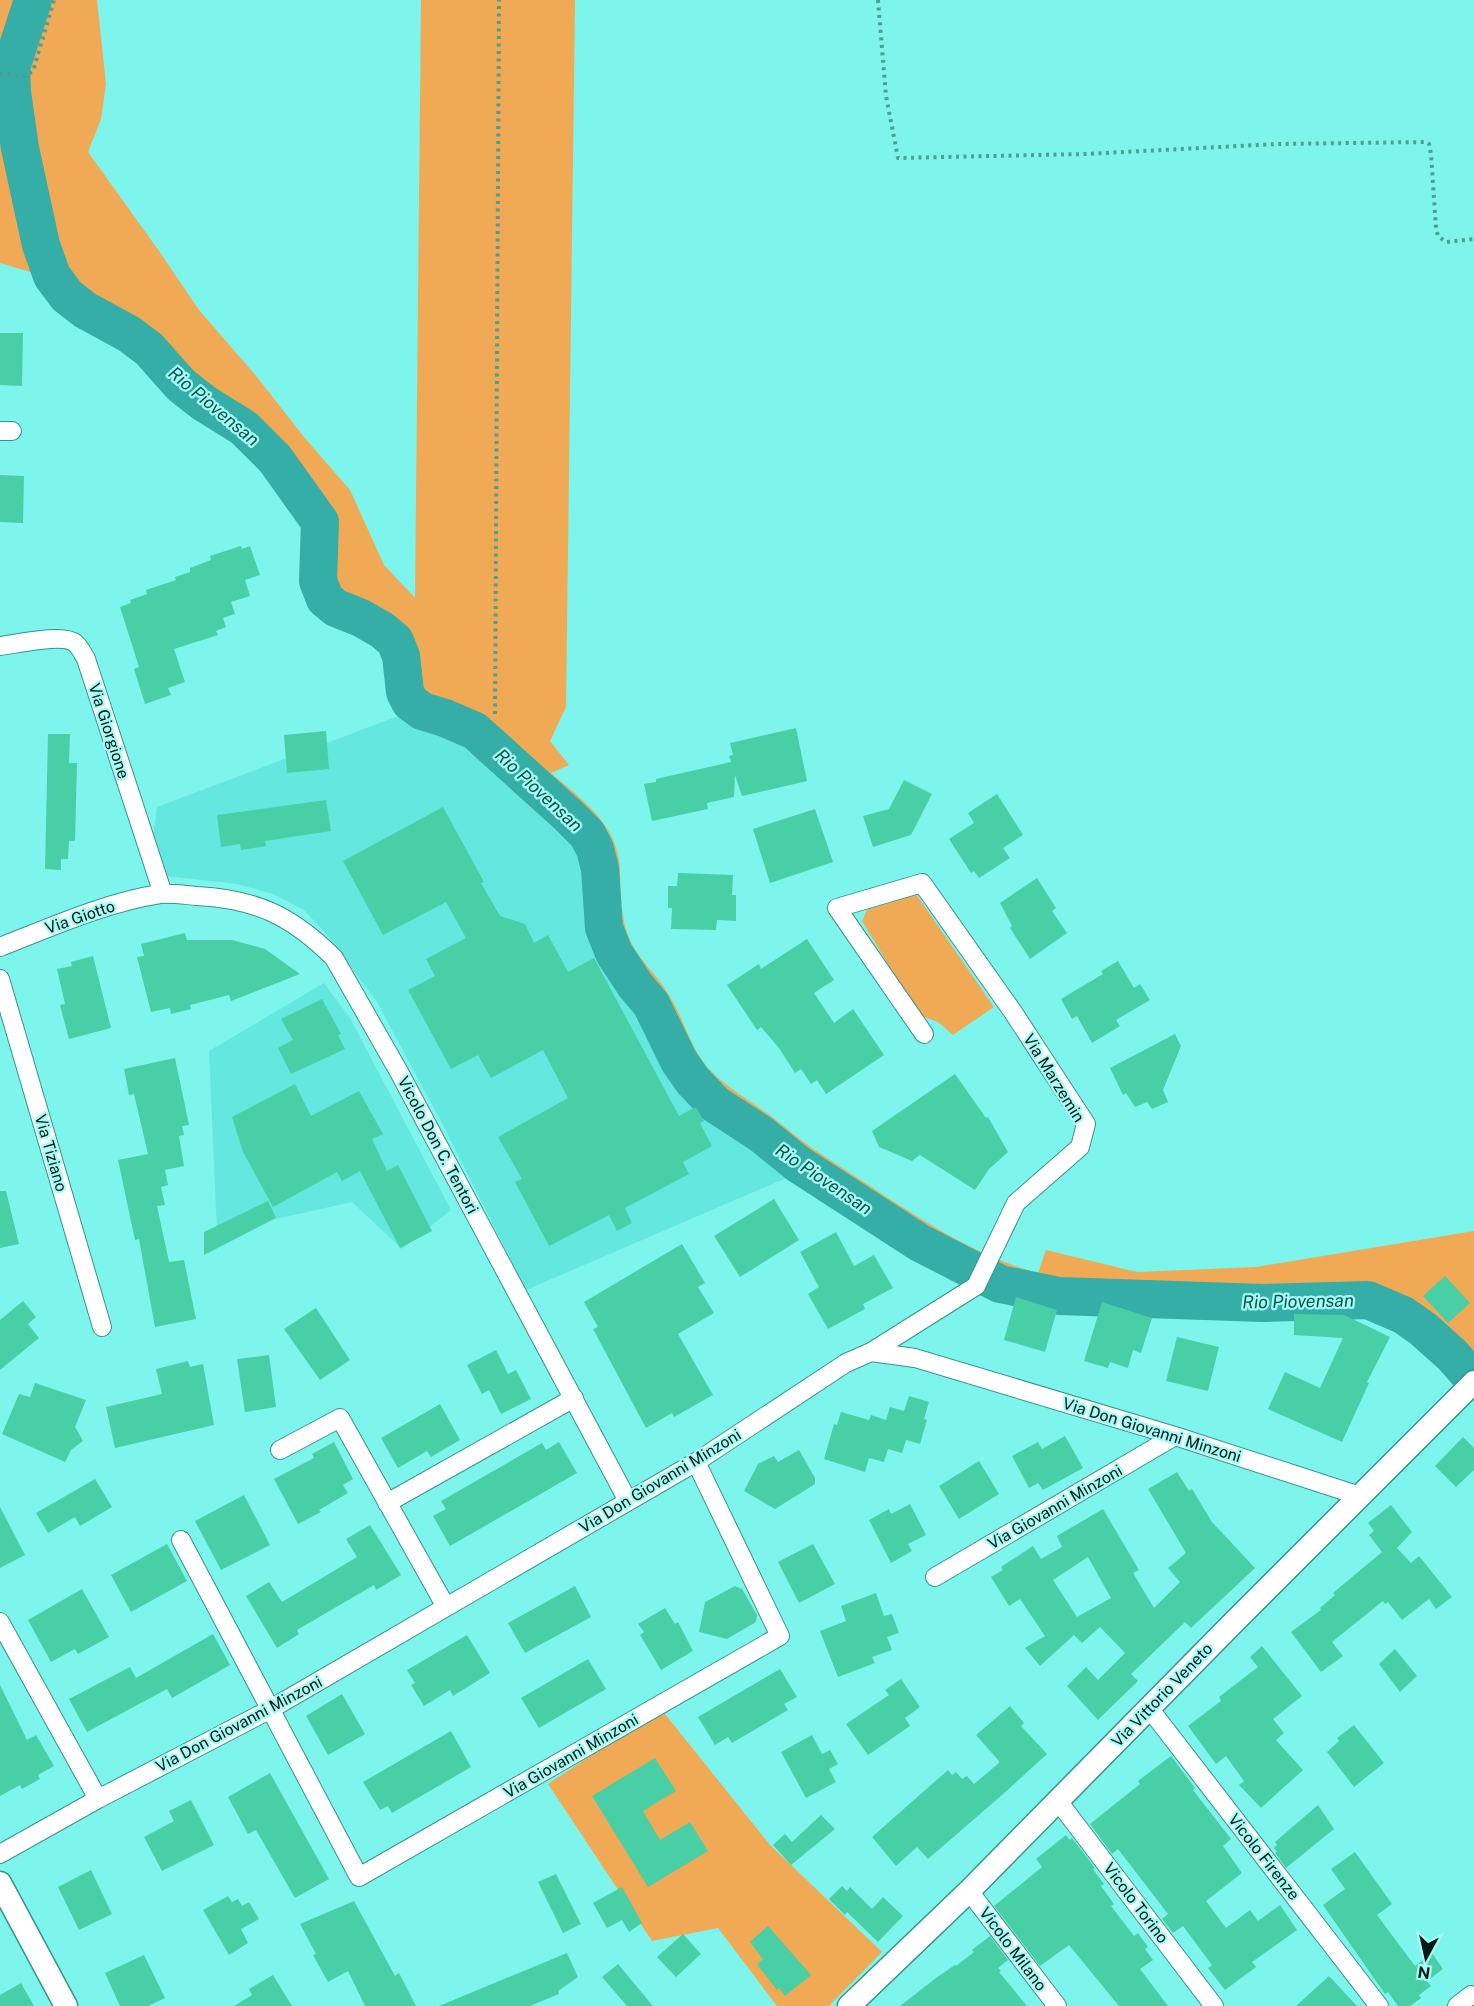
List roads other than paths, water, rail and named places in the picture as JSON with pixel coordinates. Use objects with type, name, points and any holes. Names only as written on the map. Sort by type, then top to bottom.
[{"type":"street","name":"Via Giorgione","points":[[0,646],[61,639],[74,641],[80,649],[86,659],[163,894]]},
{"type":"street","name":"Via Marzemin","points":[[871,1352],[976,1286],[1016,1203],[1080,1147],[1086,1124],[1013,1012],[922,883],[837,908],[924,1035]]},
{"type":"street","name":"Via Giotto","points":[[0,947],[124,902],[163,894]]},
{"type":"street","name":"Vicolo Don C. Tentori","points":[[163,894],[215,897],[247,902],[297,925],[334,958],[399,1072],[628,1501]]},
{"type":"street","name":"Via Tiziano","points":[[0,979],[102,1327]]},
{"type":"street","name":"Via Don Giovanni Minzoni","points":[[0,1854],[98,1799],[269,1710],[696,1462],[846,1363],[871,1352],[915,1358],[1175,1436],[1360,1496]]},
{"type":"street","name":"Via Vittorio Veneto","points":[[849,2006],[969,1891],[1467,1389]]},
{"type":"street","points":[[387,1503],[574,1398]]},
{"type":"street","points":[[280,1450],[340,1418],[446,1607]]},
{"type":"street","name":"Via Giovanni Minzoni","points":[[935,1577],[1175,1436]]},
{"type":"street","name":"Via Giovanni Minzoni","points":[[269,1710],[359,1877],[780,1636],[696,1462]]},
{"type":"street","points":[[181,1540],[269,1710]]},
{"type":"street","points":[[0,1622],[98,1799]]},
{"type":"street","name":"Vicolo Firenze","points":[[1149,1708],[1379,2006]]},
{"type":"street","name":"Vicolo Torino","points":[[1058,1801],[1214,2006]]},
{"type":"street","points":[[0,1883],[66,2006]]},
{"type":"street","name":"Vicolo Milano","points":[[969,1891],[1057,2006]]},
{"type":"street","points":[[1457,2006],[1471,1995],[1474,1996]]},
{"type":"waterway","name":"Rio Piovensan","points":[[33,0],[11,68],[12,92],[20,148],[41,245],[52,276],[67,296],[85,310],[129,334],[149,349],[181,385],[204,403],[244,428],[275,459],[320,522],[318,581],[325,599],[336,608],[382,630],[395,641],[401,656],[405,692],[410,702],[422,711],[475,731],[587,834],[595,849],[600,869],[604,928],[614,953],[651,1004],[679,1061],[693,1081],[715,1104],[761,1134],[798,1164],[920,1243],[1000,1284],[1059,1296],[1263,1303],[1368,1300],[1403,1315],[1423,1329],[1452,1355],[1474,1380]]}]
